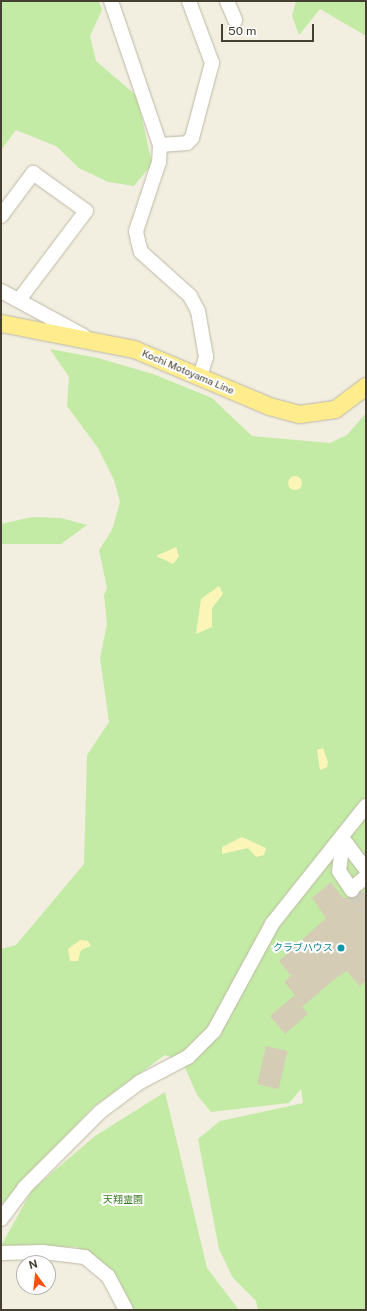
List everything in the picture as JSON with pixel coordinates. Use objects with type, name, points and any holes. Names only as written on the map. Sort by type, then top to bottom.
[{"type":"main road","name":"Kochi Motoyama Line","points":[[1,323],[84,336],[134,349],[269,406],[299,414],[335,409],[366,386]]},
{"type":"street","points":[[111,1],[160,145],[159,162],[136,231],[138,241],[142,252],[190,296],[198,311],[206,357],[200,377]]},
{"type":"street","points":[[160,145],[187,143],[192,138],[212,63],[189,1]]},
{"type":"street","points":[[227,1],[235,20]]},
{"type":"street","points":[[1,216],[33,173],[86,211],[19,300]]},
{"type":"street","points":[[1,291],[84,336]]},
{"type":"street","points":[[1,1219],[24,1188],[100,1112],[140,1082],[188,1057],[214,1031],[272,924],[353,826],[366,806]]},
{"type":"street","points":[[353,826],[366,815]]},
{"type":"street","points":[[343,838],[366,869]]},
{"type":"street","points":[[343,838],[338,871],[351,889],[366,877]]},
{"type":"street","points":[[1,1253],[43,1252],[85,1257],[108,1276],[126,1310]]},
{"type":"green space","points":[[1,1],[99,1],[102,10],[90,36],[96,61],[137,96],[152,164],[134,186],[108,182],[79,168],[56,146],[16,130],[1,150]]},
{"type":"green space","points":[[296,1],[366,1],[366,36],[320,9],[299,35],[292,16]]},
{"type":"green space","points":[[50,349],[98,358],[153,374],[212,398],[252,436],[330,443],[347,435],[366,413],[366,1310],[258,1310],[256,1301],[233,1278],[219,1249],[198,1139],[220,1121],[303,1103],[301,1089],[289,1103],[211,1112],[197,1095],[182,1061],[165,1055],[93,1107],[1,1206],[1,949],[16,945],[84,864],[87,755],[109,722],[100,658],[107,624],[104,595],[107,588],[99,550],[112,530],[120,502],[114,480],[98,448],[67,406],[69,377]]},
{"type":"green space","points":[[32,517],[61,518],[87,525],[61,544],[1,544],[1,524]]},
{"type":"green space","name":"天翔霊園","points":[[165,1092],[207,1268],[239,1310],[119,1310],[103,1281],[77,1247],[1,1246],[32,1190],[95,1136]]},
{"type":"sand","points":[[295,476],[300,478],[302,483],[300,488],[295,490],[290,488],[288,483],[290,478]]},
{"type":"sand","points":[[176,547],[179,556],[173,564],[156,556]]},
{"type":"sand","points":[[219,586],[223,594],[212,608],[212,627],[196,634],[201,599]]},
{"type":"sand","points":[[323,748],[328,762],[327,767],[320,770],[317,750]]},
{"type":"sand","points":[[242,837],[266,848],[264,855],[256,857],[248,848],[222,854],[222,847]]},
{"type":"sand","points":[[80,940],[88,941],[91,946],[81,950],[78,961],[70,961],[68,949]]},
{"type":"building","points":[[331,882],[343,898],[353,898],[366,891],[366,981],[360,986],[347,971],[336,978],[302,1007],[308,1014],[285,1034],[270,1016],[295,995],[284,982],[291,976],[279,961],[326,918],[312,898]]},
{"type":"building","points":[[266,1046],[287,1051],[279,1089],[257,1084]]},
{"type":"tunnel","points":[[352,890],[366,909]]},
{"type":"place","name":"クラブハウス","points":[[341,948]]}]
